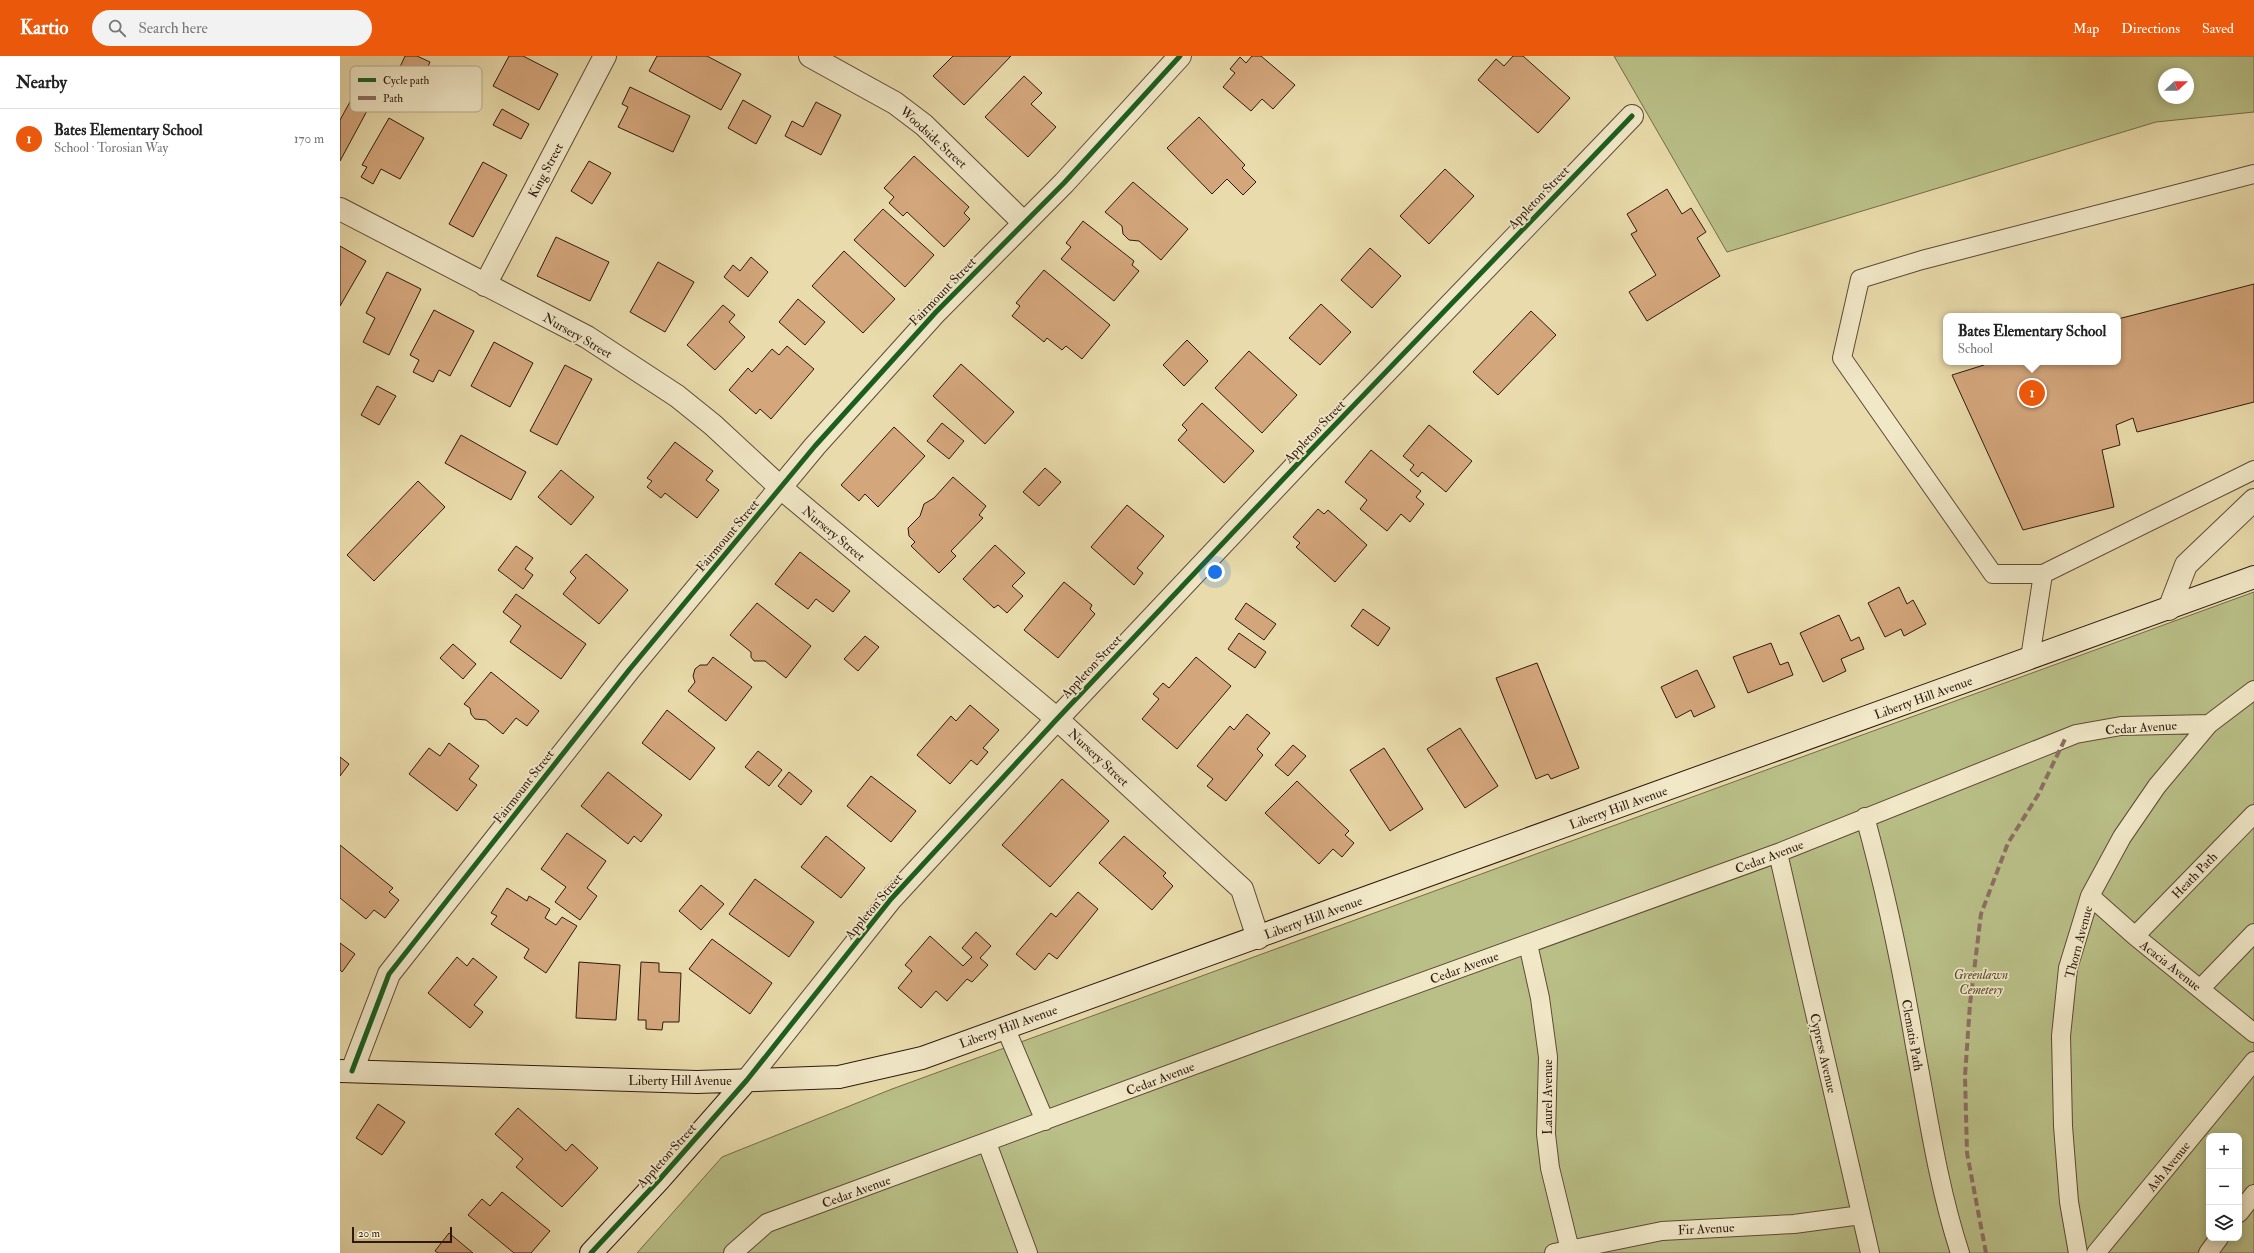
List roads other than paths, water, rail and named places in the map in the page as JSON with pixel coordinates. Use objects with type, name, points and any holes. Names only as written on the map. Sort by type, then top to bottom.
[{"type":"street","name":"King Street","points":[[485,285],[605,56]]},
{"type":"street","name":"Woodside Street","points":[[810,56],[895,103],[924,125],[1024,223]]},
{"type":"street","name":"Fairmount Street","points":[[346,1071],[389,974],[629,670],[815,446],[936,312],[1064,183],[1180,56]]},
{"type":"street","name":"Appleton Street","points":[[591,1253],[659,1180],[747,1080],[891,899],[1057,719],[1312,449],[1632,116]]},
{"type":"street","name":"Nursery Street","points":[[340,209],[587,337],[677,396],[713,425],[781,488],[1057,719],[1242,889],[1258,938]]},
{"type":"street","points":[[2169,609],[2186,564],[2254,500]]},
{"type":"street","name":"Liberty Hill Avenue","points":[[346,1071],[697,1082],[839,1077],[882,1069],[922,1058],[1005,1027],[1258,938],[2254,577]]},
{"type":"lane","points":[[2254,174],[1922,260],[1860,279],[1842,358],[1993,574],[2043,574],[2254,470]]},
{"type":"lane","points":[[2030,658],[2043,574]]},
{"type":"lane","name":"Thorn Avenue","points":[[2078,1253],[2069,1202],[2063,1126],[2061,1036],[2068,968],[2090,896],[2122,838],[2157,786],[2209,724],[2254,690]]},
{"type":"lane","name":"Cedar Avenue","points":[[742,1250],[767,1223],[987,1143],[1262,1040],[1778,853],[2076,734],[2121,726],[2209,724]]},
{"type":"lane","name":"Heath Path","points":[[2135,936],[2254,814]]},
{"type":"lane","name":"Clematis Path","points":[[1865,818],[1887,902],[1936,1158],[1960,1253]]},
{"type":"lane","name":"Cypress Avenue","points":[[1778,853],[1870,1253]]},
{"type":"lane","name":"Acacia Avenue","points":[[2090,896],[2135,936],[2201,988],[2254,1033]]},
{"type":"lane","points":[[2201,988],[2254,933]]},
{"type":"lane","name":"Laurel Avenue","points":[[1528,944],[1540,998],[1548,1057],[1546,1134],[1562,1251]]},
{"type":"lane","points":[[1005,1027],[1045,1121]]},
{"type":"lane","name":"Ash Avenue","points":[[2096,1253],[2254,1061]]},
{"type":"lane","points":[[987,1143],[1028,1253]]},
{"type":"lane","points":[[2242,1208],[2254,1194]]},
{"type":"lane","name":"Fir Avenue","points":[[1562,1251],[1662,1231],[1794,1224],[1861,1215]]},
{"type":"lane","points":[[2208,1253],[2217,1241]]},
{"type":"place","name":"Bates Elementary School","points":[[2032,393]]},
{"type":"park label","name":"Greenlawn Cemetery","points":[[1981,982]]}]
